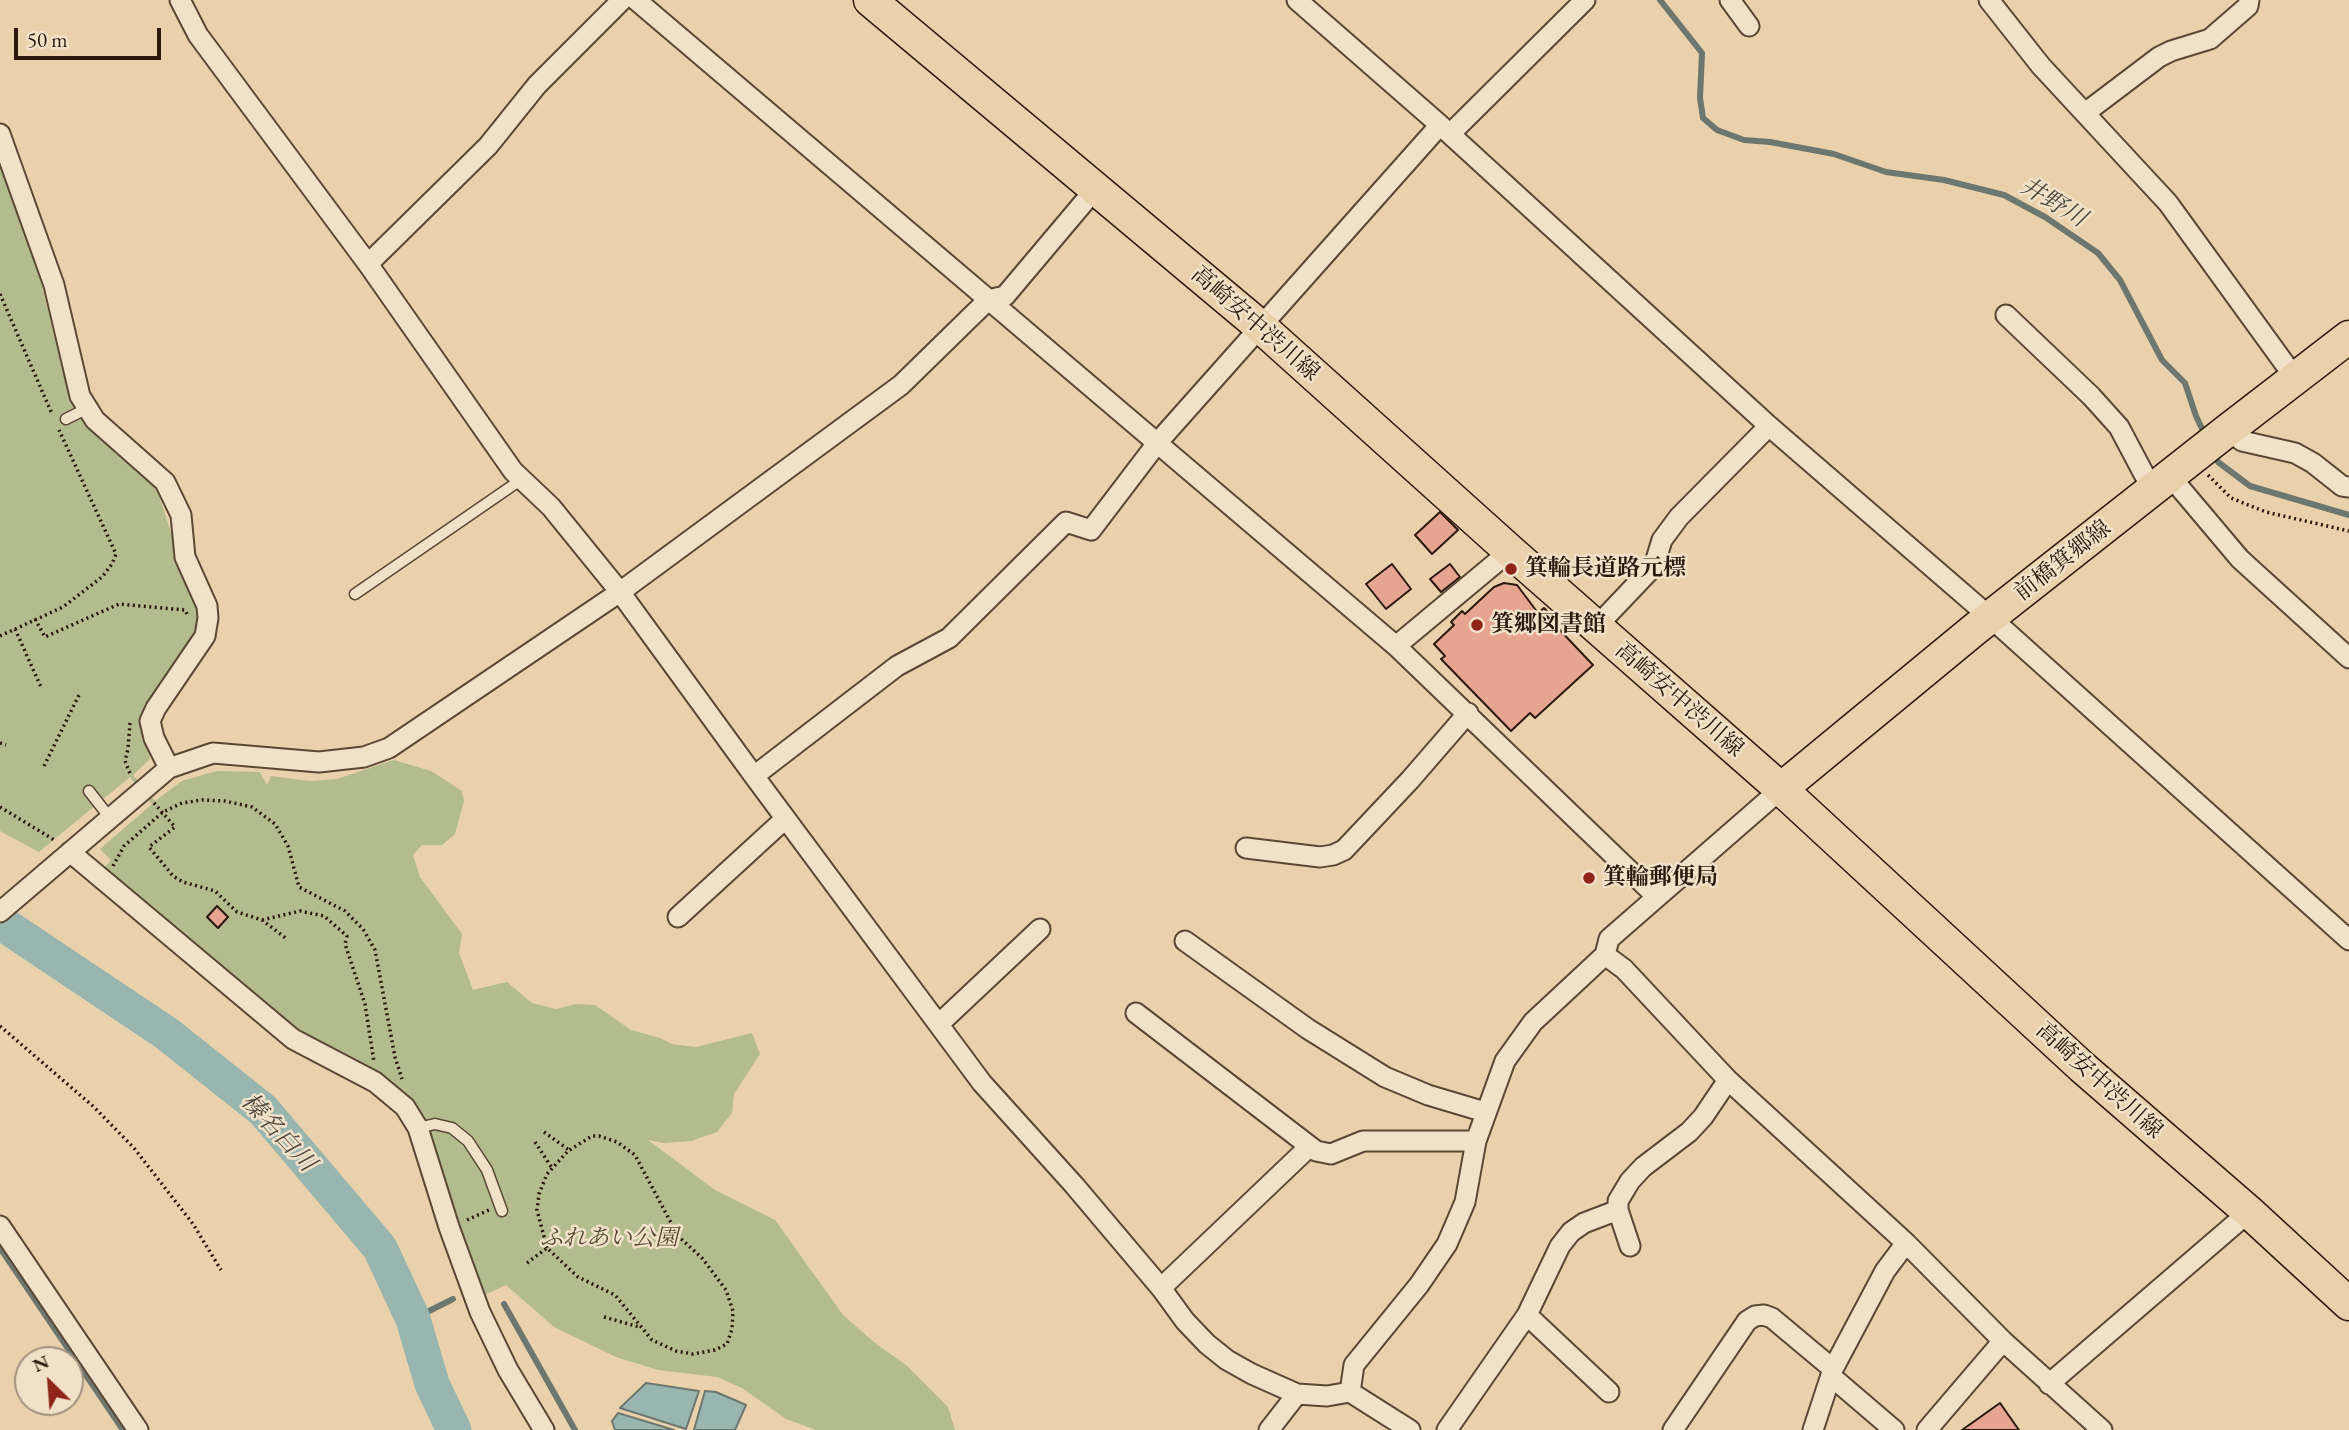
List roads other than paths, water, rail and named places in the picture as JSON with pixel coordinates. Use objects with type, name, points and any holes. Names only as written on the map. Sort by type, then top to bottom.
[{"type":"main road","name":"高崎安中渋川線","points":[[870,0],[1262,328],[1781,789],[2082,1067],[2249,1212],[2349,1304]]},
{"type":"main road","name":"前橋箕郷線","points":[[1781,789],[1991,618],[2349,337]]},
{"type":"street","points":[[180,0],[198,35],[368,264],[499,452],[551,508],[620,592],[982,1083],[1074,1185],[1161,1288],[1185,1321],[1207,1344],[1244,1369],[1297,1394],[1327,1396],[1350,1392],[1410,1430]]},
{"type":"street","points":[[368,264],[488,146],[537,85],[622,0]]},
{"type":"street","points":[[636,0],[1396,646],[1657,897]]},
{"type":"street","points":[[1297,0],[1445,130],[1769,426],[1991,618],[2349,940]]},
{"type":"street","points":[[754,776],[897,666],[949,638],[1066,522],[1091,530],[1158,442],[1445,130],[1585,0]]},
{"type":"street","points":[[1730,0],[1749,26]]},
{"type":"street","points":[[1989,0],[2041,66],[2168,203],[2295,378]]},
{"type":"street","points":[[2085,113],[2159,57],[2210,39],[2248,6],[2249,0]]},
{"type":"street","points":[[0,134],[54,285],[80,396],[95,420],[164,482],[181,515],[185,557],[206,606],[208,618],[205,636],[151,705],[149,728],[169,768]]},
{"type":"street","points":[[0,912],[64,852],[110,818],[169,768],[213,753],[319,762],[364,757],[388,748],[620,592],[901,385],[988,300],[1006,296],[1096,188]]},
{"type":"street","points":[[2006,315],[2091,396],[2119,427],[2147,478],[2242,440],[2295,453],[2313,463],[2342,486],[2349,487]]},
{"type":"street","points":[[1596,627],[1654,566],[1662,540],[1679,517],[1769,426]]},
{"type":"street","points":[[2194,457],[2240,559],[2349,658]]},
{"type":"street","points":[[1396,646],[1510,551]]},
{"type":"street","points":[[1246,848],[1320,857],[1344,850],[1468,713]]},
{"type":"street","points":[[1350,1392],[1354,1365],[1419,1285],[1447,1244],[1465,1202],[1476,1141],[1505,1061],[1534,1022],[1605,956],[1609,939],[1781,789]]},
{"type":"street","points":[[678,917],[786,819]]},
{"type":"street","points":[[64,852],[293,1039],[375,1082],[399,1101],[418,1128],[449,1227],[480,1312],[508,1370],[544,1430]]},
{"type":"street","points":[[939,1024],[1040,929]]},
{"type":"street","points":[[1185,941],[1308,1029],[1385,1077],[1428,1095],[1485,1112]]},
{"type":"street","points":[[1605,956],[1624,969],[1728,1080],[1906,1243],[2003,1341],[2102,1430]]},
{"type":"street","points":[[1136,1013],[1316,1151],[1331,1154],[1363,1142],[1476,1141]]},
{"type":"street","points":[[1630,1246],[1618,1210],[1618,1201],[1630,1181],[1643,1167],[1689,1132],[1703,1117],[1728,1080]]},
{"type":"street","points":[[1161,1288],[1309,1147]]},
{"type":"street","points":[[1447,1430],[1527,1315],[1560,1246],[1571,1232],[1584,1223],[1618,1210]]},
{"type":"street","points":[[2049,1384],[2249,1212]]},
{"type":"street","points":[[0,1226],[138,1430]]},
{"type":"street","points":[[1813,1430],[1833,1373],[1885,1271],[1906,1243]]},
{"type":"street","points":[[1527,1315],[1609,1392]]},
{"type":"street","points":[[1680,1427],[1747,1321],[1764,1315],[1772,1318],[1894,1430]]},
{"type":"street","points":[[1927,1430],[2003,1341]]},
{"type":"street","points":[[1269,1430],[1297,1394]]},
{"type":"lane","points":[[66,419],[88,408]]},
{"type":"lane","points":[[355,594],[522,479]]},
{"type":"lane","points":[[89,790],[110,818]]},
{"type":"lane","points":[[418,1128],[435,1124],[452,1128],[468,1141],[487,1170],[502,1211]]},
{"type":"water","points":[[646,1383],[699,1391],[686,1429],[620,1408]]},
{"type":"water","points":[[705,1391],[716,1392],[746,1405],[735,1430],[694,1430]]},
{"type":"water","points":[[618,1413],[674,1430],[615,1430],[612,1421]]},
{"type":"waterway","name":"井野川","points":[[1660,0],[1702,53],[1700,98],[1703,118],[1717,130],[1744,140],[1834,154],[1886,172],[1944,180],[2004,195],[2045,217],[2098,253],[2120,280],[2162,360],[2185,383],[2205,435]]},
{"type":"waterway","name":"井野川","points":[[2213,451],[2218,462],[2250,486],[2349,515]]},
{"type":"waterway","name":"榛名白川","points":[[0,922],[166,1033],[263,1110],[380,1248],[413,1319],[432,1384],[454,1430]]},
{"type":"waterway","points":[[0,1248],[123,1430]]},
{"type":"waterway","points":[[413,1319],[453,1299]]},
{"type":"waterway","points":[[504,1304],[575,1430]]},
{"type":"place","name":"箕輪長道路元標","points":[[1511,569]]},
{"type":"place","name":"箕郷図書館","points":[[1477,625]]},
{"type":"place","name":"箕輪郵便局","points":[[1589,878]]},
{"type":"park label","name":"ふれあい公園","points":[[609,1239]]}]
